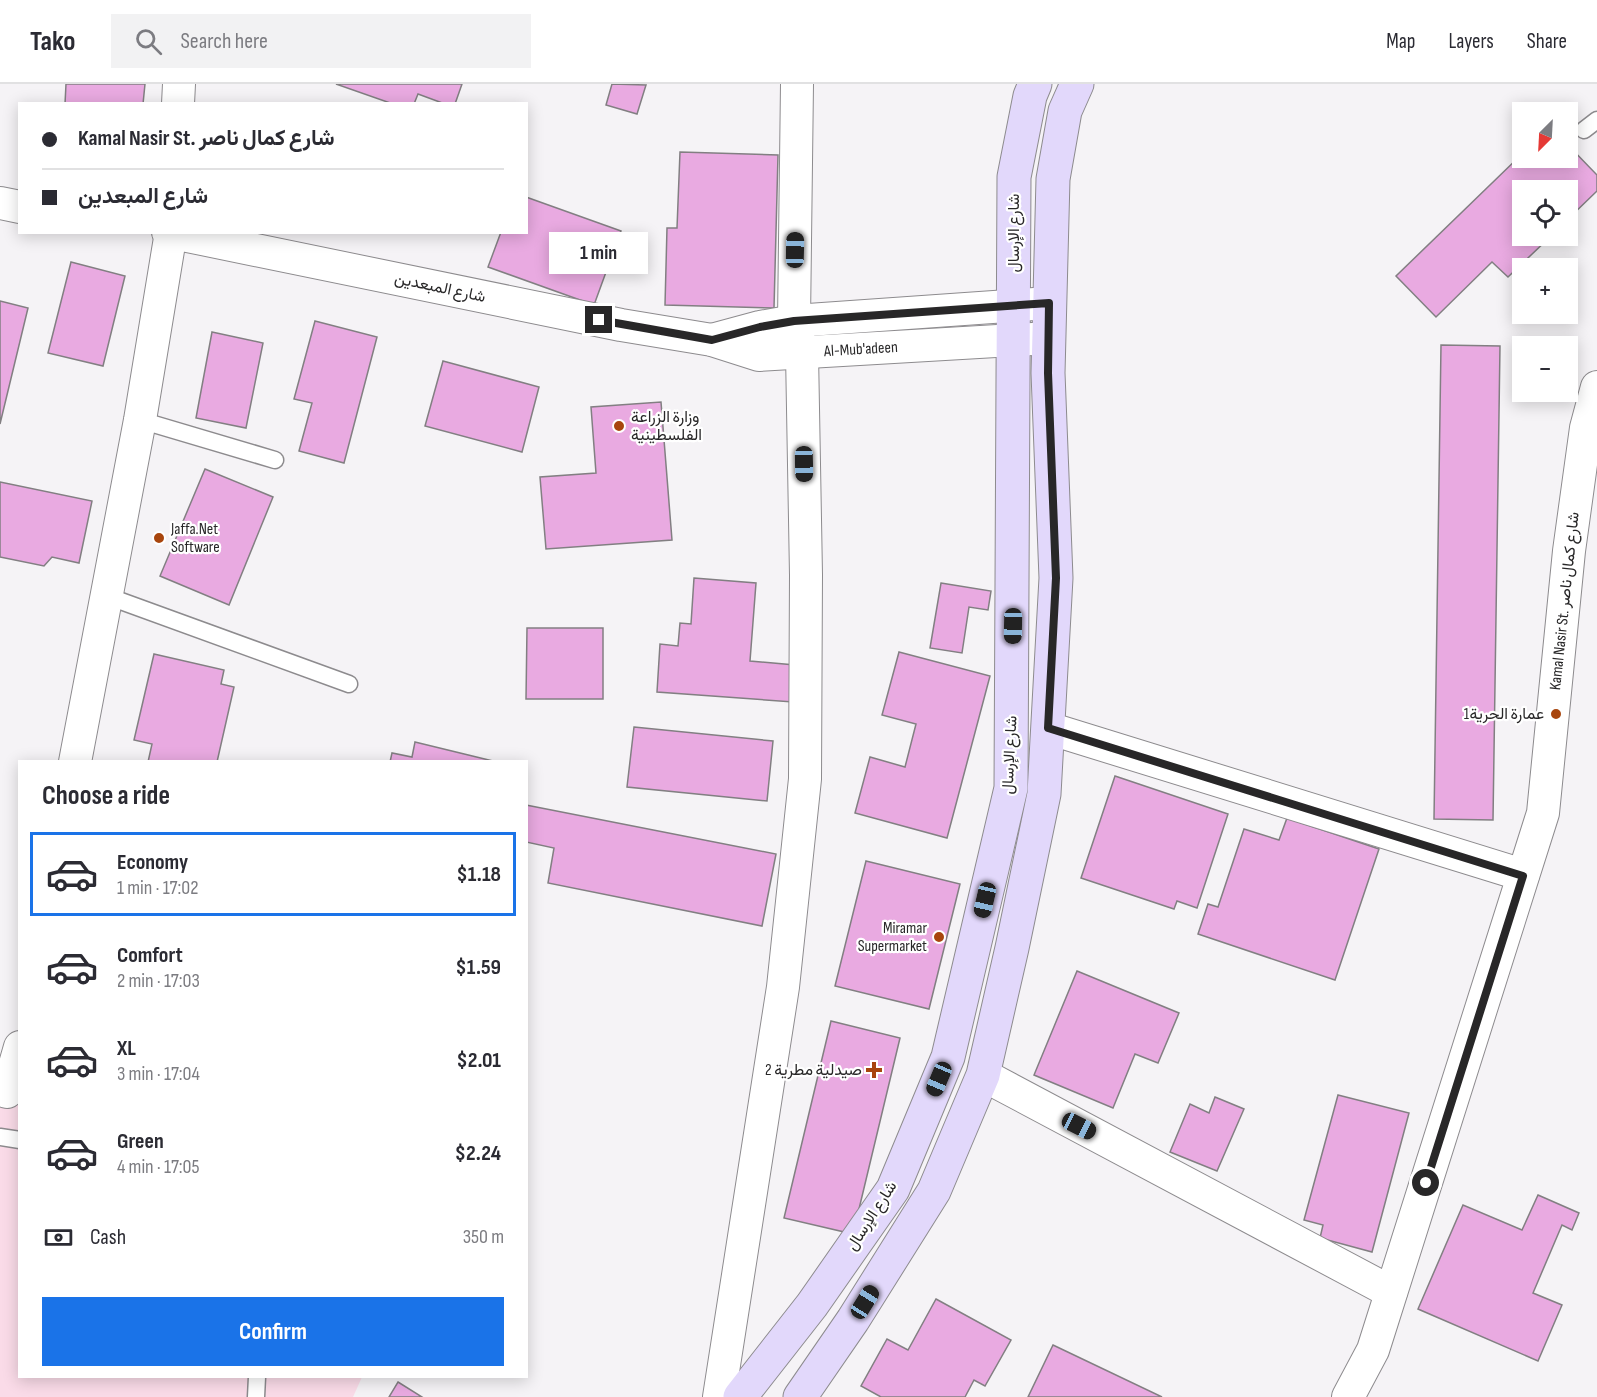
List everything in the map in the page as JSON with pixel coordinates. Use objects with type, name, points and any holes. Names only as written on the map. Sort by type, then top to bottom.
[{"type":"main road","name":"شارع الإرسال","points":[[740,1397],[812,1305],[893,1189],[948,1057],[1011,788],[1014,580],[1012,341],[1014,177],[1030,96],[1035,84]]},
{"type":"main road","points":[[805,1395],[934,1191],[983,1075],[1044,794],[1056,578],[1049,338],[1053,179],[1065,111],[1077,84]]},
{"type":"street","points":[[178,102],[179,84]]},
{"type":"street","points":[[719,1397],[783,987],[805,779],[806,575],[802,353],[794,321],[797,84]]},
{"type":"street","points":[[0,203],[18,207]]},
{"type":"street","points":[[75,760],[140,420],[170,234]]},
{"type":"street","name":"شارع المبعدين","points":[[175,234],[621,325],[712,340]]},
{"type":"street","points":[[712,340],[760,327],[794,321],[1013,303],[1049,303]]},
{"type":"street","name":"Al-Mub'adeen","points":[[712,340],[759,355],[1049,338]]},
{"type":"street","name":"Kamal Nasir St. شارع كمال ناصر","points":[[1348,1397],[1373,1350],[1543,813],[1569,551],[1587,428],[1597,387]]},
{"type":"street","points":[[1048,728],[1523,876]]},
{"type":"street","points":[[3,1099],[18,1053]]},
{"type":"street","points":[[983,1075],[1391,1292]]},
{"type":"lane","points":[[140,420],[274,460]]},
{"type":"lane","points":[[107,596],[349,684]]},
{"type":"lane","points":[[0,1137],[18,1140]]},
{"type":"lane","points":[[256,1397],[257,1378]]},
{"type":"shaded area","points":[[0,1072],[18,1077],[18,1378],[362,1378],[353,1397],[0,1397]]},
{"type":"building","points":[[66,84],[145,84],[143,102],[65,102]]},
{"type":"building","points":[[336,84],[462,84],[456,102],[440,102],[418,94],[415,102],[387,102]]},
{"type":"building","points":[[612,84],[646,85],[637,114],[606,105]]},
{"type":"building","points":[[680,152],[778,155],[774,308],[665,305],[667,228],[677,228]]},
{"type":"building","points":[[1578,155],[1597,175],[1597,191],[1578,209],[1578,180],[1512,180],[1512,246],[1541,246],[1528,258],[1512,258],[1512,273],[1508,277],[1492,262],[1436,317],[1396,276],[1512,164],[1512,168],[1578,168]]},
{"type":"building","points":[[528,198],[621,231],[594,305],[488,267],[500,234],[528,234]]},
{"type":"building","points":[[71,262],[125,276],[103,366],[48,353]]},
{"type":"building","points":[[0,301],[28,308],[0,424]]},
{"type":"building","points":[[315,321],[377,337],[344,463],[299,451],[312,403],[294,399]]},
{"type":"building","points":[[212,332],[263,343],[246,428],[196,418]]},
{"type":"building","points":[[1441,345],[1500,346],[1493,820],[1434,819]]},
{"type":"building","points":[[443,361],[539,387],[522,452],[425,426]]},
{"type":"building","points":[[661,402],[672,540],[546,549],[540,477],[596,473],[591,407]]},
{"type":"building","points":[[205,469],[273,497],[229,605],[160,576]]},
{"type":"building","points":[[0,482],[92,501],[79,563],[52,557],[44,566],[0,557]]},
{"type":"building","points":[[694,578],[756,583],[750,661],[795,665],[793,702],[657,692],[660,644],[678,646],[680,623],[691,624]]},
{"type":"building","points":[[941,583],[991,591],[988,610],[969,607],[962,653],[930,648]]},
{"type":"building","points":[[527,628],[603,628],[603,699],[526,699]]},
{"type":"building","points":[[899,652],[990,676],[947,838],[855,813],[870,757],[905,767],[916,724],[882,715]]},
{"type":"building","points":[[154,654],[224,670],[221,684],[234,687],[217,760],[148,760],[152,744],[134,740]]},
{"type":"building","points":[[634,727],[773,741],[767,801],[627,787]]},
{"type":"building","points":[[415,742],[489,760],[390,760],[392,753],[412,757]]},
{"type":"building","points":[[1115,776],[1228,814],[1197,908],[1177,901],[1174,909],[1081,878]]},
{"type":"building","points":[[528,805],[776,854],[762,926],[548,883],[554,848],[528,842]]},
{"type":"building","points":[[1287,818],[1379,849],[1335,980],[1198,934],[1208,904],[1218,907],[1244,829],[1279,840]]},
{"type":"building","points":[[866,861],[960,884],[929,1009],[835,986]]},
{"type":"building","points":[[1077,971],[1179,1013],[1158,1063],[1135,1054],[1113,1108],[1034,1075]]},
{"type":"building","points":[[831,1021],[900,1038],[853,1234],[784,1218]]},
{"type":"building","points":[[1338,1095],[1409,1113],[1372,1252],[1320,1238],[1323,1225],[1304,1220]]},
{"type":"building","points":[[1215,1097],[1244,1109],[1217,1171],[1170,1152],[1190,1104],[1209,1113]]},
{"type":"building","points":[[1538,1195],[1579,1213],[1572,1230],[1562,1225],[1533,1293],[1562,1305],[1538,1361],[1418,1309],[1463,1205],[1522,1230]]},
{"type":"building","points":[[936,1299],[1011,1340],[985,1386],[974,1380],[965,1397],[881,1397],[861,1386],[887,1339],[908,1350]]},
{"type":"building","points":[[1053,1345],[1162,1397],[1028,1397]]},
{"type":"building","points":[[398,1382],[422,1397],[389,1397]]},
{"type":"place","name":"وزارة الزراعة الفلسطينية","points":[[619,426]]},
{"type":"place","name":"Jaffa.Net Software","points":[[159,538]]},
{"type":"place","name":"عمارة الحرية1","points":[[1556,714]]},
{"type":"place","name":"Miramar Supermarket","points":[[939,937]]},
{"type":"place","name":"صيدلية مطرية 2","points":[[874,1070]]},
{"type":"route","points":[[599,320],[712,340],[760,327],[794,321],[1013,303],[1049,303],[1048,373],[1056,578],[1048,728],[1523,876],[1426,1183]]}]
